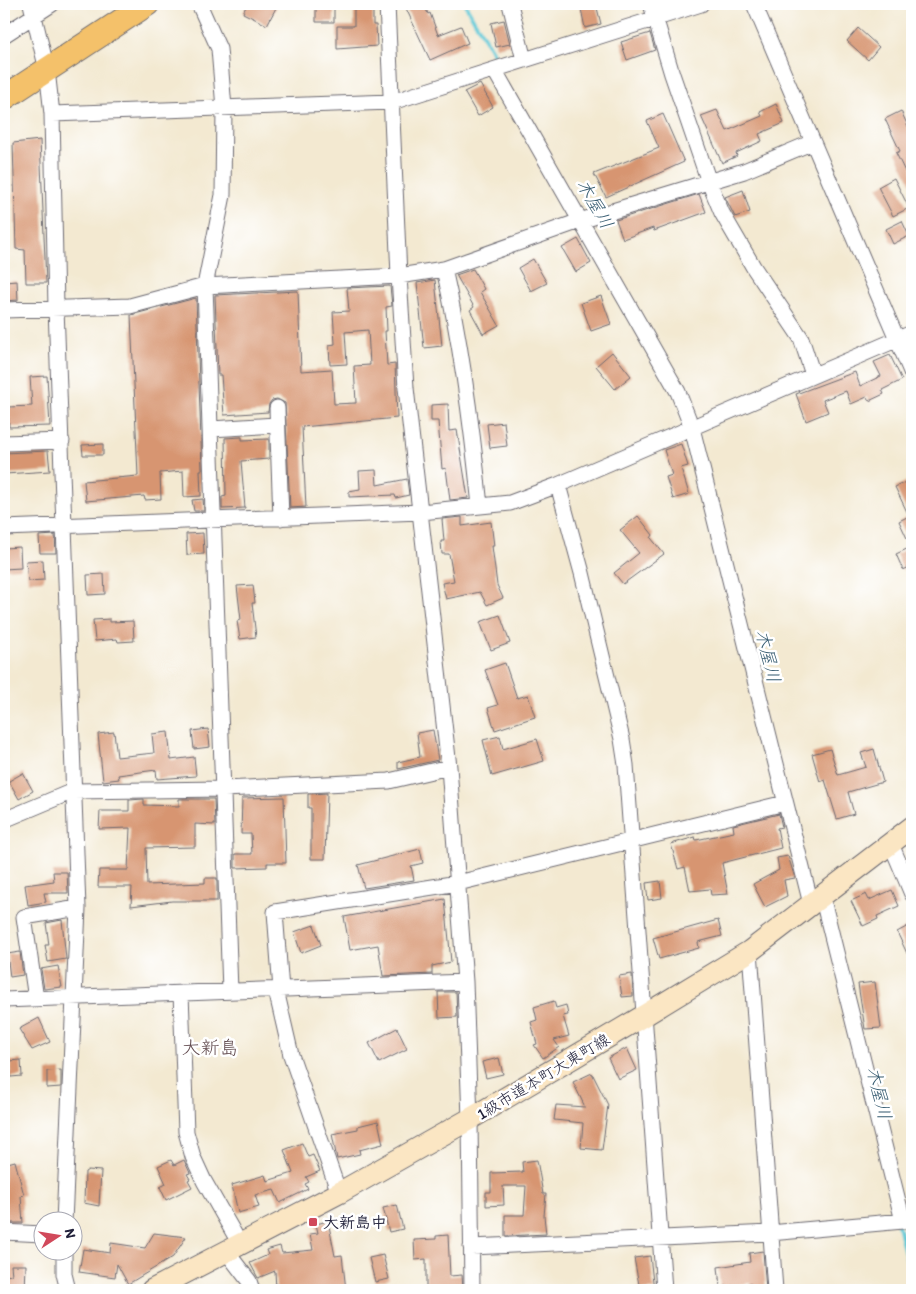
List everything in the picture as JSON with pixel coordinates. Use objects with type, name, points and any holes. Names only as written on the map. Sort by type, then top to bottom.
[{"type":"main road","points":[[4,98],[147,4]]},
{"type":"street","points":[[4,35],[33,10],[52,4]]},
{"type":"street","points":[[199,4],[219,49],[224,108],[224,195],[205,286],[215,520],[230,991]]},
{"type":"street","points":[[387,4],[406,388],[450,767],[465,982],[470,1119],[472,1290]]},
{"type":"street","points":[[510,4],[524,60]]},
{"type":"street","points":[[52,114],[392,102],[501,69],[654,11],[701,4]]},
{"type":"street","points":[[754,4],[912,374]]},
{"type":"street","points":[[33,10],[47,70],[52,114],[56,308],[78,908],[64,1212]]},
{"type":"street","points":[[654,11],[672,74],[709,182],[722,213],[754,268],[801,338],[813,375]]},
{"type":"street","points":[[471,1246],[770,1233],[903,1221],[816,900],[785,803],[692,428],[678,392],[586,219],[501,69]]},
{"type":"street","points":[[4,310],[130,306],[205,286],[399,276],[444,268],[586,219],[744,171],[813,142]]},
{"type":"street","points":[[444,268],[459,333],[471,414],[480,506]]},
{"type":"street","points":[[4,528],[421,512],[510,503],[558,485],[912,333]]},
{"type":"street","points":[[277,408],[276,425],[282,518]]},
{"type":"street","points":[[211,430],[276,425]]},
{"type":"street","points":[[4,444],[62,441]]},
{"type":"street","points":[[558,485],[582,573],[622,740],[632,841],[664,1290]]},
{"type":"street","points":[[4,820],[73,791],[224,789],[389,781],[450,767]]},
{"type":"street","points":[[339,1193],[291,1055],[279,990],[275,912],[458,883],[785,803]]},
{"type":"street","name":"1級市道本町大東町線","points":[[152,1290],[339,1193],[470,1119],[645,1015],[750,951],[912,827]]},
{"type":"street","points":[[891,844],[912,894]]},
{"type":"street","points":[[36,999],[24,917],[78,908]]},
{"type":"street","points":[[750,951],[775,1290]]},
{"type":"street","points":[[4,1000],[465,982]]},
{"type":"street","points":[[181,993],[186,1132],[193,1157],[252,1290]]},
{"type":"street","points":[[4,1232],[32,1233]]},
{"type":"street","points":[[64,1262],[64,1274],[68,1290]]},
{"type":"building","points":[[247,4],[278,4],[267,25],[243,13]]},
{"type":"building","points":[[316,4],[334,4],[334,22],[316,22]]},
{"type":"building","points":[[354,4],[373,4],[373,25],[376,25],[377,46],[337,49],[337,26],[354,26]]},
{"type":"building","points":[[404,4],[437,4],[426,9],[428,14],[430,13],[438,35],[461,26],[468,43],[430,60]]},
{"type":"building","points":[[580,4],[596,4],[601,24],[585,28]]},
{"type":"building","points":[[504,20],[510,44],[496,47],[491,23]]},
{"type":"building","points":[[858,28],[879,47],[868,60],[847,41]]},
{"type":"building","points":[[650,33],[655,50],[627,60],[621,42]]},
{"type":"building","points":[[480,84],[493,107],[478,116],[464,92]]},
{"type":"building","points":[[776,104],[784,123],[759,134],[762,141],[736,153],[737,156],[722,163],[701,116],[717,110],[727,131],[762,116],[760,112]]},
{"type":"building","points":[[901,111],[912,135],[912,186],[896,153],[900,151],[885,119]]},
{"type":"building","points":[[663,114],[684,162],[606,197],[594,174],[659,148],[647,121]]},
{"type":"building","points":[[40,140],[46,283],[26,283],[25,250],[16,249],[13,143]]},
{"type":"building","points":[[894,178],[909,208],[893,216],[878,187]]},
{"type":"building","points":[[743,190],[750,212],[735,217],[725,197]]},
{"type":"building","points":[[699,194],[706,212],[654,231],[653,228],[623,239],[616,220]]},
{"type":"building","points":[[902,221],[909,236],[893,244],[886,229]]},
{"type":"building","points":[[578,239],[591,263],[576,272],[562,248]]},
{"type":"building","points":[[533,259],[547,283],[531,291],[518,268]]},
{"type":"building","points":[[473,269],[484,289],[480,292],[499,325],[483,334],[470,310],[474,307],[456,275]]},
{"type":"building","points":[[435,280],[442,346],[424,348],[417,283]]},
{"type":"building","points":[[17,281],[18,300],[4,301],[4,282]]},
{"type":"building","points":[[390,286],[392,306],[386,307],[387,331],[385,331],[387,365],[395,364],[397,418],[302,427],[306,507],[290,508],[285,403],[277,399],[272,400],[269,404],[268,412],[224,415],[221,375],[218,375],[215,295],[298,291],[301,371],[332,369],[334,404],[356,403],[354,366],[370,365],[368,330],[345,332],[347,364],[330,365],[329,345],[335,344],[333,312],[349,311],[347,288]]},
{"type":"building","points":[[601,296],[611,324],[591,331],[581,303]]},
{"type":"building","points":[[196,298],[202,470],[200,470],[201,496],[184,497],[183,471],[160,473],[161,499],[145,500],[144,496],[86,501],[84,481],[138,476],[131,315]]},
{"type":"building","points":[[612,352],[631,376],[615,389],[596,366]]},
{"type":"building","points":[[890,355],[902,380],[882,390],[884,394],[869,401],[867,397],[851,404],[846,391],[823,400],[828,412],[806,421],[796,394],[855,372],[860,386],[881,376],[874,362]]},
{"type":"building","points":[[47,376],[50,426],[9,427],[8,407],[32,406],[30,377]]},
{"type":"building","points":[[448,404],[449,431],[457,430],[468,498],[450,500],[446,468],[442,469],[438,421],[431,421],[431,405]]},
{"type":"building","points":[[504,422],[507,446],[490,448],[487,424]]},
{"type":"building","points":[[242,437],[242,440],[269,439],[269,459],[241,461],[245,508],[222,509],[222,497],[226,496],[225,438]]},
{"type":"building","points":[[103,444],[103,455],[83,455],[82,445]]},
{"type":"building","points":[[681,444],[688,466],[681,468],[689,494],[673,499],[666,477],[672,475],[664,450]]},
{"type":"building","points":[[48,451],[50,471],[5,474],[4,453]]},
{"type":"building","points":[[376,470],[377,485],[407,479],[409,495],[396,498],[395,495],[349,497],[349,491],[360,489],[359,471]]},
{"type":"building","points":[[912,479],[912,566],[903,570],[896,554],[911,547],[899,521],[909,516],[895,487]]},
{"type":"building","points":[[203,499],[204,511],[194,511],[192,500]]},
{"type":"building","points":[[638,516],[653,535],[651,538],[664,554],[623,584],[614,573],[639,553],[620,530]]},
{"type":"building","points":[[462,517],[462,526],[491,522],[497,585],[503,598],[487,605],[480,592],[446,599],[442,583],[454,581],[449,554],[442,554],[441,541],[444,541],[442,519]]},
{"type":"building","points":[[203,533],[204,554],[187,555],[186,534]]},
{"type":"building","points":[[55,535],[56,553],[40,553],[39,536]]},
{"type":"building","points":[[20,547],[21,568],[4,569],[4,548]]},
{"type":"building","points":[[43,560],[44,580],[28,581],[26,561]]},
{"type":"building","points":[[104,574],[105,594],[88,595],[87,575]]},
{"type":"building","points":[[253,585],[255,603],[252,603],[256,637],[240,639],[237,621],[241,620],[237,586]]},
{"type":"building","points":[[500,615],[510,643],[491,650],[480,622]]},
{"type":"building","points":[[110,619],[110,622],[133,621],[134,641],[118,642],[117,639],[95,641],[93,620]]},
{"type":"building","points":[[505,663],[517,698],[528,695],[535,717],[495,730],[488,708],[498,705],[485,670]]},
{"type":"building","points":[[208,729],[210,747],[194,749],[192,731]]},
{"type":"building","points":[[433,730],[438,760],[398,769],[398,762],[420,757],[417,733]]},
{"type":"building","points":[[114,732],[117,757],[154,753],[152,734],[168,732],[171,760],[194,757],[196,776],[157,779],[156,770],[118,775],[119,779],[103,781],[98,734]]},
{"type":"building","points":[[500,736],[503,749],[537,739],[544,761],[492,776],[483,740]]},
{"type":"building","points":[[830,749],[838,775],[866,767],[861,753],[874,749],[883,782],[848,792],[854,814],[837,819],[825,780],[820,782],[812,754]]},
{"type":"building","points":[[23,773],[33,791],[19,799],[9,781]]},
{"type":"building","points":[[327,793],[325,859],[311,859],[311,808],[308,808],[308,794]]},
{"type":"building","points":[[284,797],[286,863],[267,863],[267,867],[235,868],[235,854],[252,854],[251,834],[241,834],[242,798]]},
{"type":"building","points":[[144,799],[144,805],[179,806],[179,799],[214,799],[215,825],[195,824],[195,847],[146,848],[147,885],[205,883],[205,878],[217,878],[217,901],[172,901],[131,906],[132,887],[98,887],[99,870],[128,870],[130,828],[99,829],[100,811],[129,811],[129,800]]},
{"type":"building","points":[[779,814],[782,827],[777,828],[781,848],[722,863],[728,894],[711,895],[710,889],[690,891],[685,867],[678,869],[671,844],[695,837],[696,840],[734,832],[733,825]]},
{"type":"building","points":[[420,849],[423,863],[411,866],[414,880],[364,888],[358,865]]},
{"type":"building","points":[[788,856],[795,878],[784,880],[787,896],[765,907],[753,884],[779,870],[777,858]]},
{"type":"building","points":[[53,872],[67,872],[68,893],[44,893],[46,902],[28,905],[25,885],[54,881]]},
{"type":"building","points":[[660,881],[662,898],[648,900],[646,883]]},
{"type":"building","points":[[892,890],[899,906],[877,916],[878,919],[863,926],[851,901],[866,894],[869,900]]},
{"type":"building","points":[[445,899],[451,962],[432,966],[432,974],[383,976],[378,945],[350,950],[344,917]]},
{"type":"building","points":[[62,920],[66,959],[48,962],[45,945],[49,945],[46,923]]},
{"type":"building","points":[[718,920],[722,936],[698,942],[699,948],[659,959],[653,938]]},
{"type":"building","points":[[912,924],[912,964],[897,932]]},
{"type":"building","points":[[314,925],[321,945],[301,953],[294,932]]},
{"type":"building","points":[[20,952],[23,975],[10,977],[7,954]]},
{"type":"building","points":[[58,966],[62,987],[44,989],[41,969]]},
{"type":"building","points":[[632,974],[633,996],[622,997],[619,976]]},
{"type":"building","points":[[875,982],[881,1028],[865,1029],[858,984]]},
{"type":"building","points":[[438,992],[456,992],[457,1017],[439,1018]]},
{"type":"building","points":[[554,1001],[556,1008],[566,1005],[568,1015],[563,1016],[569,1036],[554,1040],[559,1047],[543,1058],[534,1045],[537,1044],[531,1022],[537,1020],[534,1007]]},
{"type":"building","points":[[39,1018],[50,1042],[32,1050],[19,1029]]},
{"type":"building","points":[[397,1028],[407,1049],[379,1063],[369,1043]]},
{"type":"building","points":[[627,1048],[637,1070],[618,1079],[608,1058]]},
{"type":"building","points":[[499,1058],[503,1074],[486,1078],[482,1062]]},
{"type":"building","points":[[21,1060],[22,1076],[11,1077],[10,1061]]},
{"type":"building","points":[[61,1070],[61,1087],[47,1088],[47,1071]]},
{"type":"building","points":[[592,1073],[608,1105],[602,1150],[581,1148],[583,1123],[554,1120],[556,1105],[585,1107],[573,1082]]},
{"type":"building","points":[[378,1121],[383,1144],[359,1150],[360,1154],[337,1159],[332,1134],[358,1129],[358,1126]]},
{"type":"building","points":[[302,1143],[308,1157],[313,1155],[320,1171],[306,1177],[309,1182],[305,1184],[308,1189],[280,1203],[274,1190],[255,1195],[259,1207],[238,1213],[232,1185],[265,1175],[267,1181],[293,1173],[284,1150]]},
{"type":"building","points":[[171,1160],[174,1165],[184,1160],[190,1173],[187,1174],[192,1187],[166,1200],[160,1187],[166,1184],[158,1166]]},
{"type":"building","points":[[537,1160],[543,1194],[546,1194],[544,1216],[546,1234],[505,1236],[505,1215],[524,1215],[526,1186],[503,1186],[504,1205],[486,1206],[486,1192],[491,1192],[491,1173],[523,1172],[522,1162]]},
{"type":"building","points":[[15,1161],[24,1195],[21,1196],[23,1223],[4,1223],[4,1164]]},
{"type":"building","points":[[88,1170],[101,1171],[99,1206],[84,1203],[85,1172]]},
{"type":"building","points":[[397,1205],[403,1229],[389,1232],[383,1208]]},
{"type":"building","points":[[328,1221],[335,1256],[342,1255],[346,1290],[276,1290],[275,1271],[258,1278],[250,1263],[268,1255],[266,1250],[280,1246],[282,1253],[313,1250],[310,1234],[318,1233],[316,1224]]},
{"type":"building","points":[[154,1233],[186,1237],[173,1257],[128,1284],[117,1264],[115,1277],[79,1272],[83,1249],[110,1253],[111,1243],[145,1248]]},
{"type":"building","points":[[448,1235],[450,1276],[462,1275],[463,1290],[426,1290],[426,1259],[415,1260],[414,1240],[436,1239],[436,1236]]},
{"type":"building","points":[[763,1251],[766,1290],[751,1290],[750,1283],[720,1287],[718,1267],[750,1262],[749,1253]]},
{"type":"building","points":[[383,1255],[389,1279],[375,1282],[369,1258]]},
{"type":"building","points":[[650,1256],[654,1290],[640,1290],[634,1258]]},
{"type":"building","points":[[11,1265],[26,1265],[25,1290],[4,1290],[4,1276],[12,1275]]},
{"type":"waterway","name":"木屋川","points":[[465,4],[500,65]]},
{"type":"waterway","name":"木屋川","points":[[898,1225],[912,1281]]},
{"type":"place","name":"大新島中","points":[[313,1222]]},
{"type":"district","name":"大新島","points":[[210,1047]]}]
